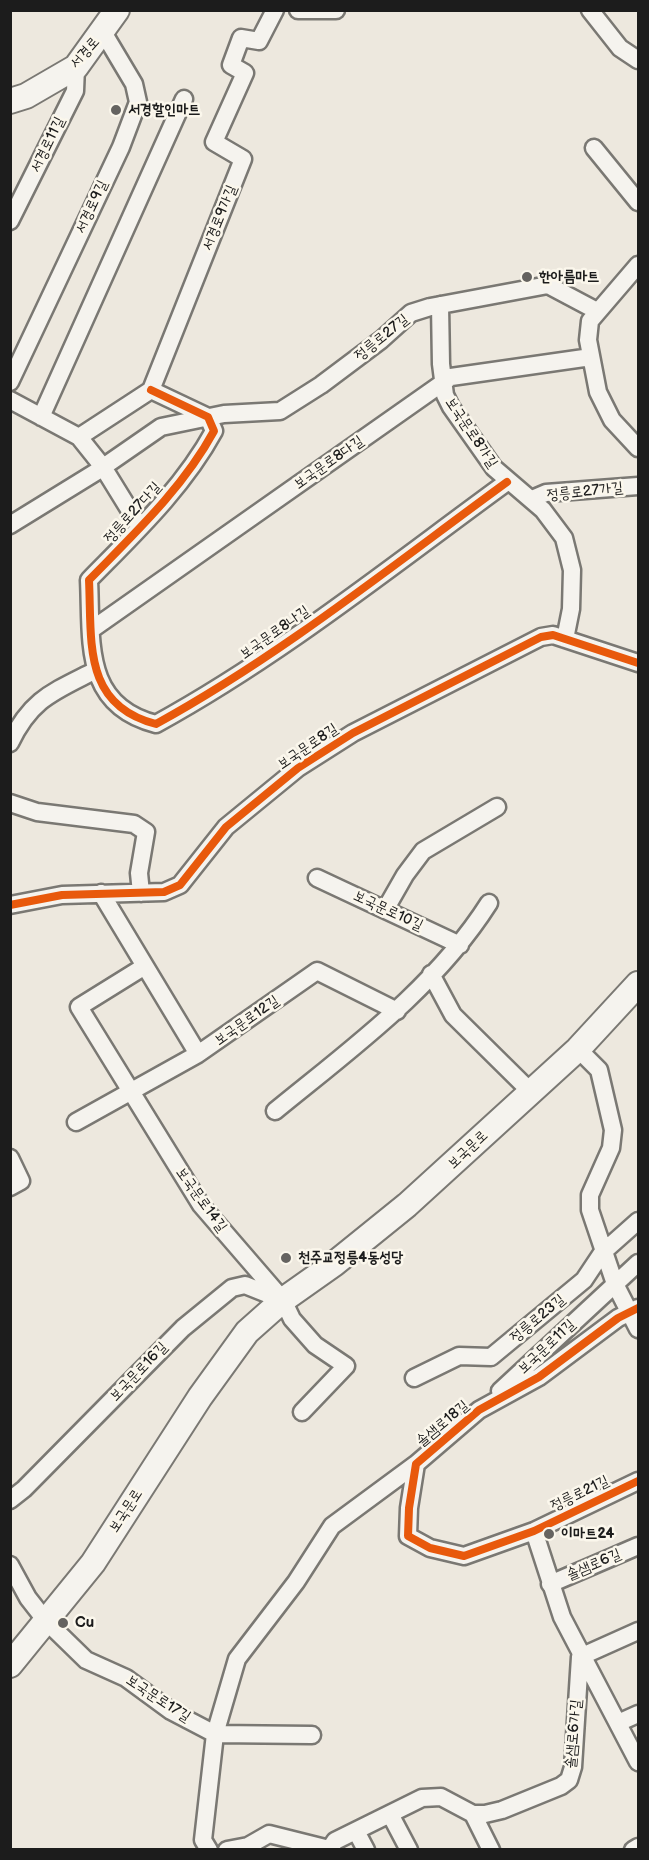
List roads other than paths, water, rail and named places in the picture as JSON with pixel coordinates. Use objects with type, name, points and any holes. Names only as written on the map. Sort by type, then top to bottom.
[{"type":"main road","name":"서경로","points":[[10,101],[26,96],[76,66],[117,10]]},
{"type":"main road","name":"보국문로","points":[[10,1665],[93,1563],[220,1368],[247,1332],[283,1300],[334,1264],[407,1205],[578,1049],[639,984]]},
{"type":"street","name":"서경로9가길","points":[[150,390],[243,159],[214,142],[245,74],[231,65],[241,38],[259,41],[275,10]]},
{"type":"street","points":[[297,10],[302,13],[336,10]]},
{"type":"street","points":[[590,10],[620,48],[639,60]]},
{"type":"street","name":"서경로9길","points":[[10,382],[120,147],[138,102],[134,84],[103,32]]},
{"type":"street","name":"서경로11길","points":[[10,221],[75,91],[76,66]]},
{"type":"street","points":[[41,417],[184,99]]},
{"type":"street","points":[[594,148],[639,202]]},
{"type":"street","points":[[639,265],[590,321],[588,340],[598,392],[612,420],[639,448]]},
{"type":"street","name":"정릉로27길","points":[[10,525],[162,427],[208,417],[280,411],[321,385],[381,340],[411,313],[440,305],[548,285],[597,311]]},
{"type":"street","name":"보국문로8가길","points":[[440,305],[443,383],[445,395],[451,407],[494,468],[507,482],[532,499],[564,538],[572,570],[571,609],[565,639]]},
{"type":"street","name":"보국문로8다길","points":[[91,630],[451,377],[591,357]]},
{"type":"street","name":"정릉로27길","points":[[150,390],[208,417]]},
{"type":"street","points":[[79,437],[150,390]]},
{"type":"street","points":[[10,400],[79,437],[103,467],[140,527]]},
{"type":"street","name":"정릉로27다길","points":[[91,630],[89,580],[140,527],[199,458],[214,431],[208,417]]},
{"type":"street","name":"보국문로8나길","points":[[91,630],[94,671],[110,698],[138,720],[156,724],[207,697],[507,482]]},
{"type":"street","name":"정릉로27가길","points":[[532,499],[546,493],[639,486]]},
{"type":"street","name":"보국문로8길","points":[[10,904],[62,895],[164,892],[180,885],[226,827],[298,768],[353,733],[542,637],[553,635],[639,663]]},
{"type":"street","points":[[10,743],[20,722],[32,707],[94,671]]},
{"type":"street","points":[[10,803],[37,812],[134,825],[146,832],[139,873],[141,893]]},
{"type":"street","points":[[385,910],[405,875],[423,851],[497,807]]},
{"type":"street","name":"보국문로10길","points":[[316,878],[460,945]]},
{"type":"street","name":"보국문로12길","points":[[101,893],[198,1054],[317,972],[397,1011]]},
{"type":"street","points":[[275,1111],[397,1011],[460,945],[489,903]]},
{"type":"street","name":"보국문로14길","points":[[145,966],[79,1007],[201,1205],[283,1300]]},
{"type":"street","points":[[431,974],[453,1014],[531,1092]]},
{"type":"street","points":[[578,1049],[599,1070],[613,1130],[611,1148],[590,1195],[590,1210],[602,1253],[615,1284],[634,1309],[639,1329]]},
{"type":"street","points":[[76,1122],[198,1054]]},
{"type":"street","points":[[10,1158],[21,1181],[10,1187]]},
{"type":"street","name":"정릉로23길","points":[[414,1378],[459,1356],[491,1357],[584,1280],[602,1253],[639,1221]]},
{"type":"street","points":[[615,1284],[639,1263]]},
{"type":"street","name":"보국문로11길","points":[[479,1410],[615,1284]]},
{"type":"street","name":"보국문로16길","points":[[10,1500],[24,1489],[183,1328],[232,1288],[246,1285],[283,1300]]},
{"type":"street","points":[[283,1300],[292,1319],[315,1345],[346,1366],[302,1412]]},
{"type":"street","name":"솔샘로18길","points":[[213,1732],[237,1659],[296,1582],[332,1526],[416,1464],[479,1410],[538,1377],[634,1309]]},
{"type":"street","name":"솔샘로18길","points":[[416,1464],[409,1508],[408,1536],[430,1548],[464,1556],[534,1531]]},
{"type":"street","name":"정릉로21길","points":[[534,1531],[639,1480]]},
{"type":"street","name":"솔샘로6길","points":[[534,1531],[550,1584],[580,1657],[639,1762]]},
{"type":"street","name":"솔샘로6길","points":[[550,1584],[639,1546]]},
{"type":"street","name":"보국문로17길","points":[[10,1564],[28,1598],[46,1621],[86,1660],[126,1678],[171,1711],[213,1732],[312,1735]]},
{"type":"street","points":[[580,1657],[639,1631]]},
{"type":"street","name":"솔샘로6가길","points":[[473,1814],[502,1810],[561,1786],[569,1780],[573,1767],[580,1657]]},
{"type":"street","points":[[618,1723],[639,1714]]},
{"type":"street","points":[[208,1850],[203,1840],[213,1732]]},
{"type":"street","points":[[227,1850],[248,1846],[269,1834],[329,1850],[335,1841],[422,1798],[441,1797],[473,1814],[491,1850]]},
{"type":"street","points":[[390,1814],[409,1850]]},
{"type":"street","points":[[356,1831],[366,1850]]},
{"type":"street","points":[[633,1850],[639,1847]]},
{"type":"place","name":"서경할인마트","points":[[116,110]]},
{"type":"place","name":"한아름마트","points":[[527,277]]},
{"type":"place","name":"천주교정릉4동성당","points":[[286,1258]]},
{"type":"place","name":"이마트24","points":[[549,1534]]},
{"type":"place","name":"Cu","points":[[63,1623]]}]
